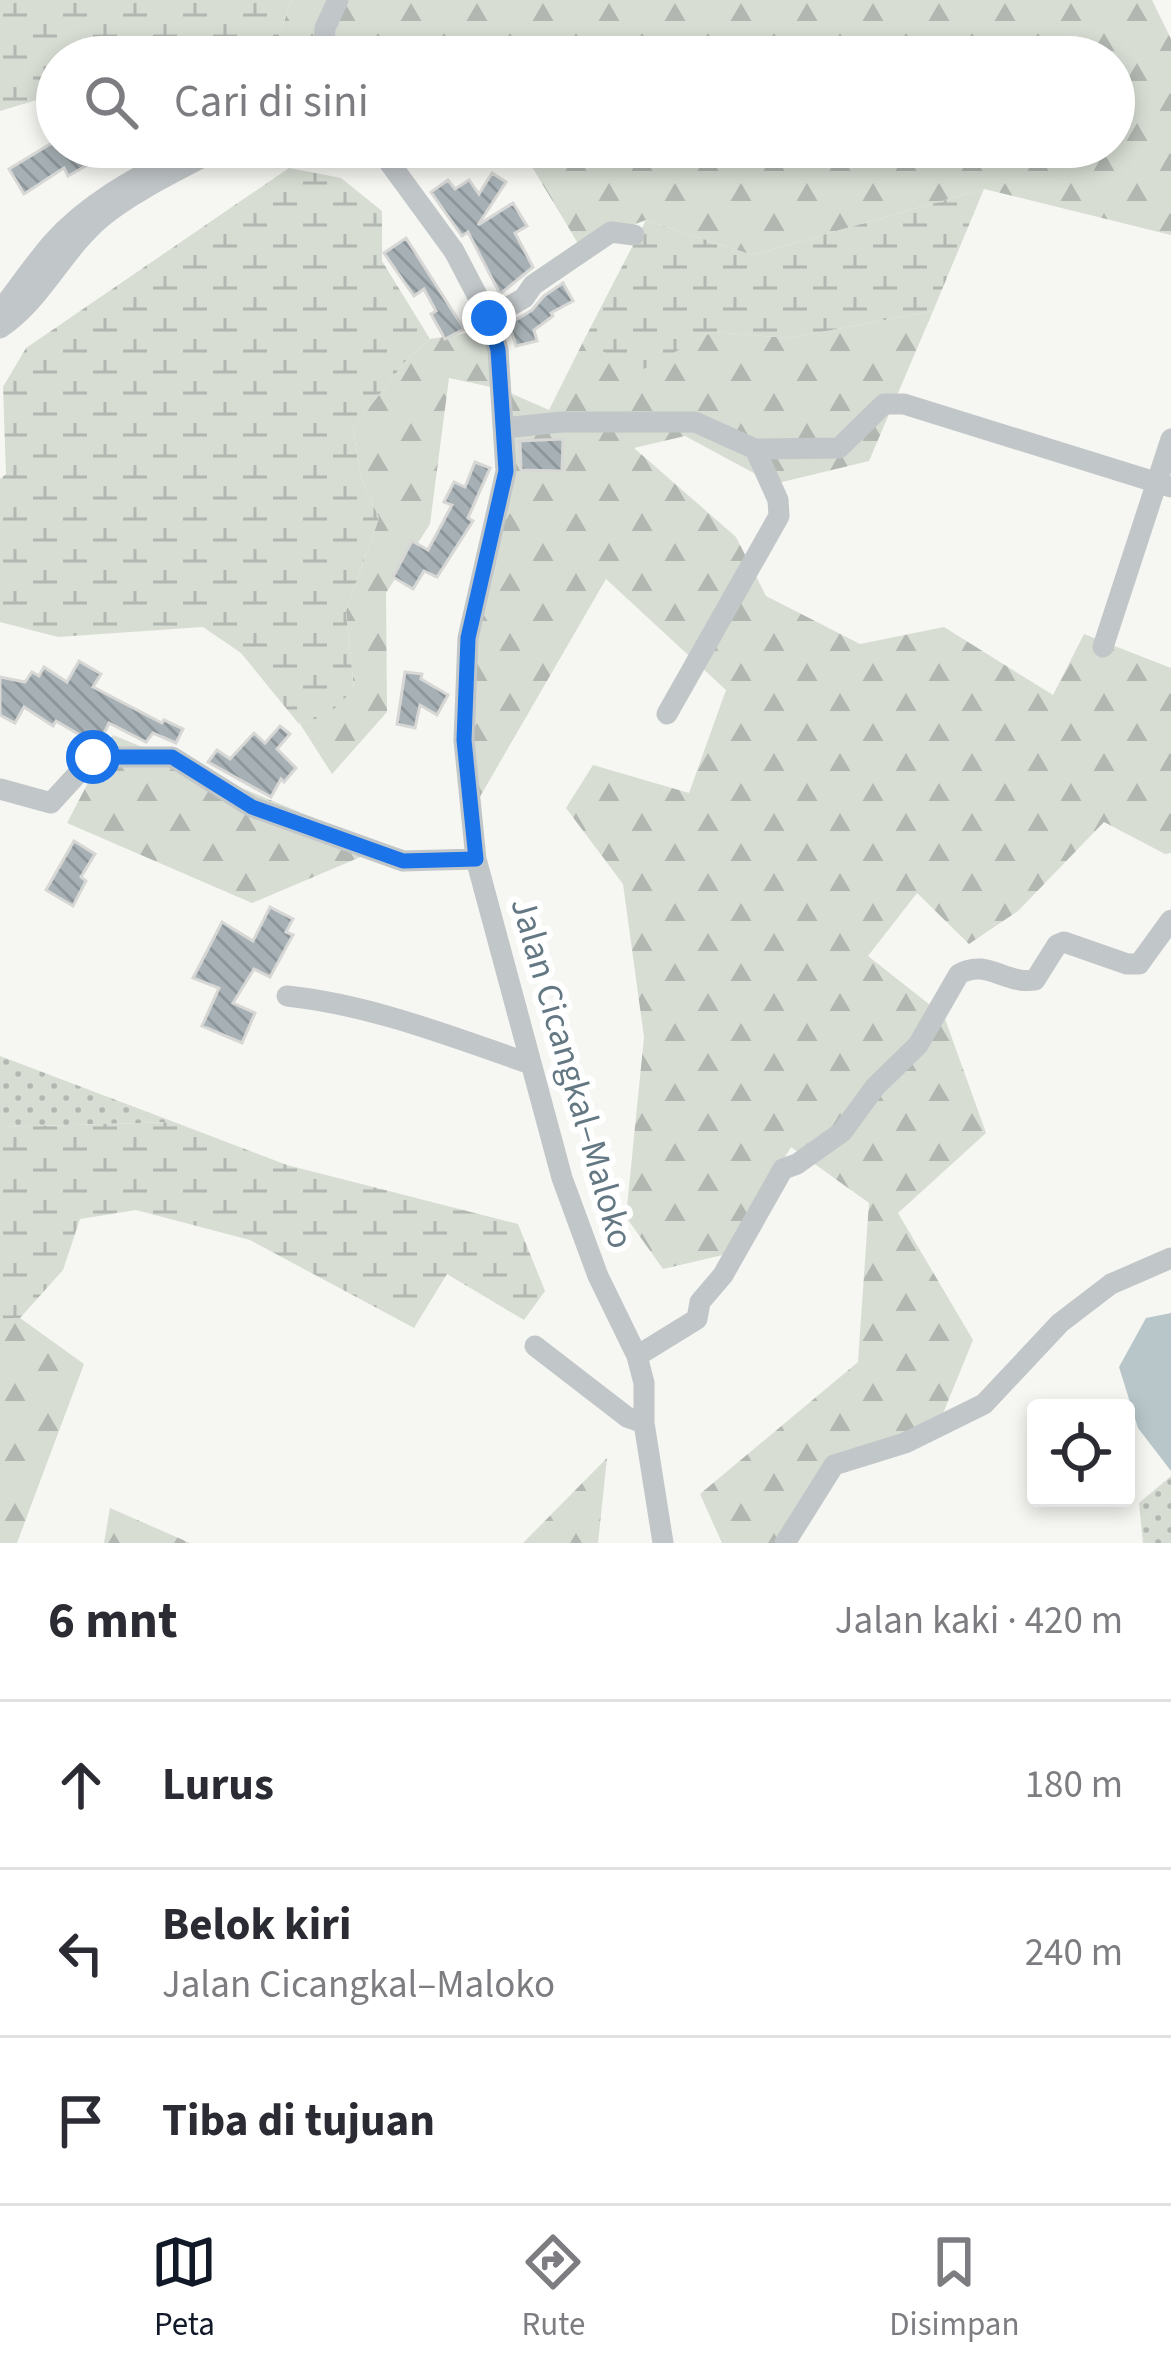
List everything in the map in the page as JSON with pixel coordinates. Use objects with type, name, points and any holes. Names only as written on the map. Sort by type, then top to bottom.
[{"type":"street","points":[[325,36],[338,0]]},
{"type":"street","points":[[0,311],[53,242],[87,210],[154,168]]},
{"type":"street","points":[[0,328],[26,310],[52,269],[102,217],[186,168]]},
{"type":"street","name":"Jalan Cicangkal–Maloko","points":[[393,168],[454,251],[489,318],[498,350],[506,471],[468,638],[464,740],[476,859],[562,1178],[598,1276],[637,1356],[663,1543]]},
{"type":"street","points":[[489,318],[524,298],[533,285],[611,232],[634,236]]},
{"type":"street","points":[[505,428],[561,422],[695,422],[755,449],[839,448],[884,404],[904,404],[1163,485]]},
{"type":"street","points":[[1103,647],[1163,485],[1171,439]]},
{"type":"street","points":[[667,714],[779,516],[778,500],[755,449]]},
{"type":"street","points":[[0,789],[51,803],[93,757],[172,757],[252,807],[403,861],[476,859]]},
{"type":"street","points":[[637,1356],[697,1319],[700,1302],[723,1275],[783,1169],[842,1132],[875,1087],[918,1045],[959,974],[983,967],[1023,982],[1035,980],[1057,945],[1064,942],[1139,964],[1171,920]]},
{"type":"street","points":[[287,996],[327,1000],[531,1064]]},
{"type":"street","points":[[785,1543],[834,1465],[905,1443],[984,1404],[1060,1323],[1111,1284],[1171,1258]]},
{"type":"street","points":[[535,1346],[627,1417],[644,1423]]},
{"type":"green space","points":[[0,0],[292,0],[279,36],[36,36],[36,100],[0,111]]},
{"type":"green space","points":[[292,0],[1152,0],[1171,39],[1171,235],[984,189],[752,255],[646,220],[579,245],[533,168],[1135,168],[1135,36],[279,36]]},
{"type":"green space","points":[[289,168],[341,178],[382,211],[382,261],[430,339],[407,359],[353,428],[361,478],[379,518],[346,611],[354,689],[328,715],[299,724],[241,653],[203,627],[58,637],[0,622],[0,479],[6,474],[3,387],[26,348]]},
{"type":"green space","points":[[984,189],[933,311],[789,338],[712,332],[642,370],[583,342],[646,220],[752,255]]},
{"type":"green space","points":[[933,311],[869,461],[774,484],[685,436],[634,448],[736,537],[766,596],[860,644],[944,627],[1053,695],[1084,634],[1171,668],[1171,853],[1104,822],[1018,911],[969,944],[917,893],[868,956],[944,1016],[986,1133],[898,1213],[973,1340],[937,1428],[822,1473],[788,1543],[722,1543],[700,1494],[858,1362],[869,1203],[791,1147],[727,1254],[663,1269],[626,1217],[644,1037],[623,884],[566,808],[593,765],[689,793],[726,690],[606,579],[474,807],[470,639],[507,500],[500,389],[449,378],[430,524],[386,593],[387,712],[332,774],[300,724],[328,714],[354,689],[346,611],[379,518],[361,478],[353,428],[407,359],[430,339],[492,329],[501,389],[549,410],[583,342],[643,369],[712,332],[789,338]]},
{"type":"green space","points":[[113,735],[384,847],[252,903],[67,823]]},
{"type":"green space","points":[[0,1056],[174,1122],[0,1127]]},
{"type":"green space","points":[[174,1122],[287,1165],[518,1224],[545,1291],[524,1320],[447,1274],[414,1328],[250,1240],[136,1210],[80,1219],[63,1270],[20,1318],[0,1319],[0,1127]]},
{"type":"green space","points":[[20,1318],[84,1364],[17,1543],[0,1543],[0,1319]]},
{"type":"green space","points":[[607,1458],[598,1543],[523,1543]]},
{"type":"green space","points":[[1171,1476],[1171,1543],[1143,1543],[1139,1503]]},
{"type":"green space","points":[[110,1508],[190,1543],[104,1543]]},
{"type":"shaded area","points":[[1171,1313],[1171,1471],[1138,1428],[1135,1399],[1129,1399],[1119,1367],[1146,1318]]},
{"type":"building","points":[[36,153],[36,168],[64,168],[24,194],[9,169]]},
{"type":"building","points":[[492,173],[506,182],[478,225],[513,203],[527,226],[515,233],[533,267],[500,294],[468,232],[462,236],[431,192],[448,180],[455,189],[469,180],[479,194]]},
{"type":"building","points":[[406,238],[464,329],[445,339],[424,289],[414,296],[384,253]]},
{"type":"building","points":[[563,283],[573,301],[534,330],[537,341],[516,346],[509,324]]},
{"type":"building","points":[[563,439],[562,471],[521,470],[520,441]]},
{"type":"building","points":[[475,462],[490,468],[468,518],[473,521],[437,577],[424,571],[413,589],[393,577],[412,541],[428,550],[452,505],[444,502],[454,482],[465,487]]},
{"type":"building","points":[[79,661],[101,674],[93,687],[183,729],[176,743],[153,733],[146,742],[109,723],[100,742],[92,742],[56,721],[53,726],[24,707],[15,723],[0,715],[0,677],[25,682],[32,672],[39,676],[44,667],[67,682]]},
{"type":"building","points":[[405,672],[422,674],[421,679],[448,695],[437,715],[420,705],[415,728],[397,724]]},
{"type":"building","points":[[280,726],[290,734],[277,749],[296,768],[284,782],[281,779],[271,797],[208,762],[217,750],[230,759],[254,733],[265,743]]},
{"type":"building","points":[[74,841],[95,854],[81,877],[86,881],[73,906],[46,890]]},
{"type":"building","points":[[270,907],[293,919],[286,932],[293,935],[270,977],[254,969],[233,1003],[255,1013],[242,1043],[202,1026],[219,988],[193,978],[222,922],[253,941]]},
{"type":"route","points":[[93,757],[172,757],[252,807],[403,861],[476,859],[464,740],[468,638],[506,471],[498,350],[489,318]]}]
